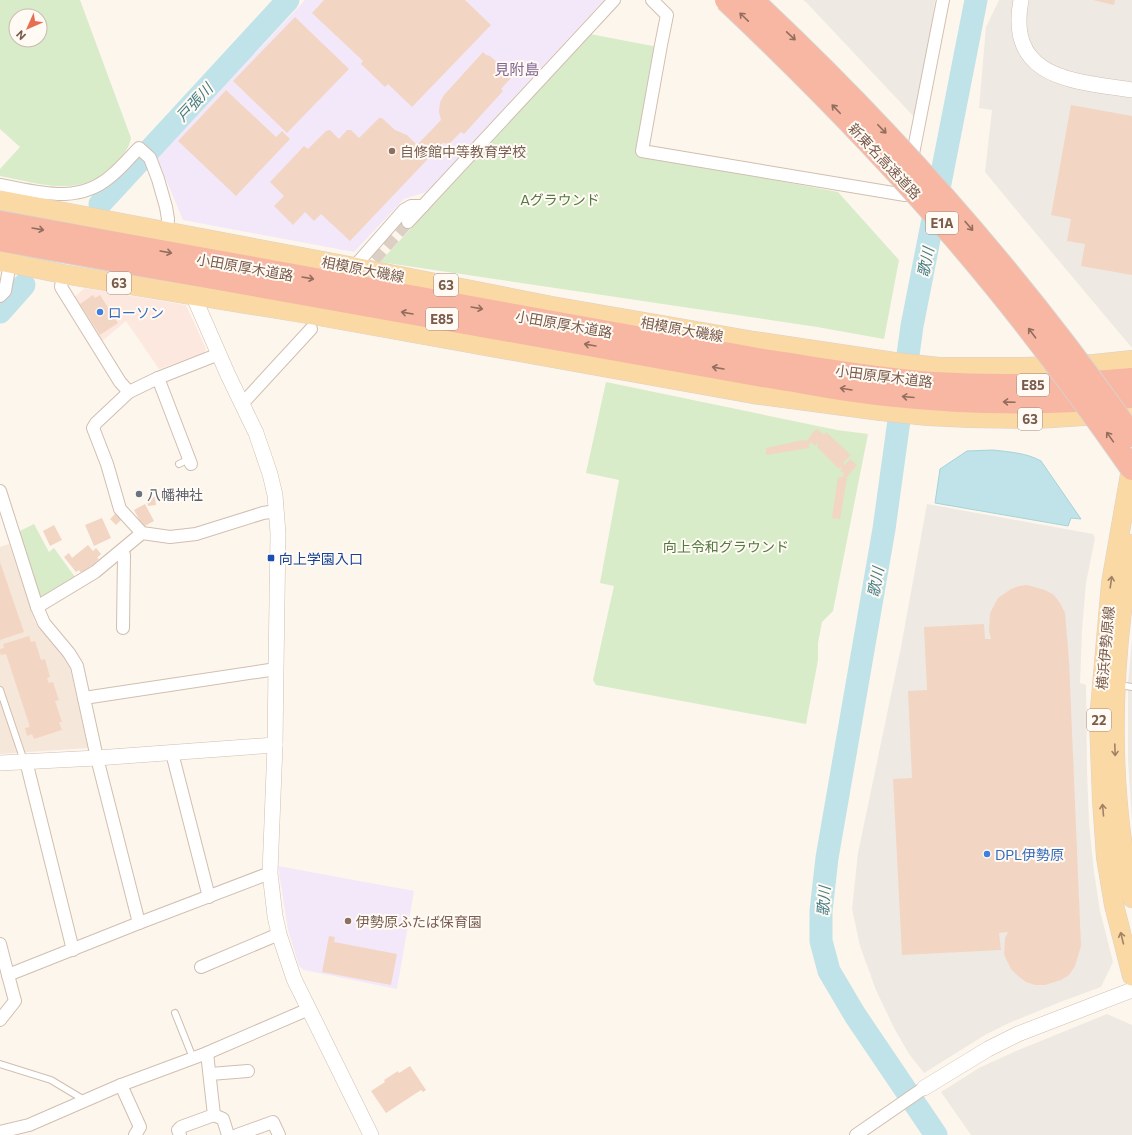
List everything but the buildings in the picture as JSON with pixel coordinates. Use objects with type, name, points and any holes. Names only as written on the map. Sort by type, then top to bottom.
[{"type":"highway","name":"新東名高速道路","points":[[726,0],[792,63],[865,138],[954,236],[1024,322],[1091,411],[1132,469]]},
{"type":"highway","name":"新東名高速道路","points":[[752,0],[806,51],[889,136],[966,222],[1039,309],[1132,436]]},
{"type":"highway","name":"小田原厚木道路","points":[[0,222],[769,361],[887,387]]},
{"type":"highway","name":"小田原厚木道路","points":[[0,240],[762,376],[933,391],[1015,403],[1093,401],[1132,397]]},
{"type":"highway","name":"小田原厚木道路","points":[[933,391],[1008,385],[1084,383],[1132,379]]},
{"type":"main road","name":"相模原大磯線","points":[[0,200],[552,306],[754,341],[887,387]]},
{"type":"main road","name":"相模原大磯線","points":[[5,262],[64,274],[308,314],[753,394],[887,387],[933,391],[1025,367],[1094,364],[1132,360]]},
{"type":"main road","name":"相模原大磯線","points":[[933,391],[970,418],[1036,419],[1132,413]]},
{"type":"main road","name":"横浜伊勢原線","points":[[1132,463],[1111,583],[1099,720],[1106,857],[1114,905],[1132,976]]},
{"type":"main road","name":"横浜伊勢原線","points":[[1132,544],[1120,620],[1124,686],[1114,720],[1117,800],[1120,832],[1132,898]]},
{"type":"street","points":[[408,222],[614,0]]},
{"type":"street","points":[[652,0],[668,15],[660,45],[642,151],[905,195],[944,0]]},
{"type":"street","points":[[1021,0],[1019,25],[1021,38],[1025,47],[1040,66],[1059,77],[1132,90]]},
{"type":"street","points":[[0,185],[56,195],[76,194],[94,188],[111,177],[140,148],[150,158],[158,179],[166,207],[168,219],[167,231]]},
{"type":"street","points":[[354,267],[404,210],[411,206],[423,206]]},
{"type":"street","points":[[0,296],[5,291],[5,262]]},
{"type":"street","points":[[64,274],[61,287],[120,382],[129,392]]},
{"type":"street","points":[[193,295],[256,434],[270,474],[275,495],[278,533],[276,745],[270,873],[275,916],[279,934],[294,979],[371,1135]]},
{"type":"street","points":[[242,404],[311,329]]},
{"type":"street","points":[[219,354],[158,378],[129,392],[96,423],[93,428],[111,462],[120,509],[142,533],[170,538],[196,534],[263,513],[276,511]]},
{"type":"street","points":[[158,378],[186,462]]},
{"type":"street","points":[[0,491],[37,608],[44,623],[69,652],[77,666],[97,758],[139,923]]},
{"type":"street","points":[[37,608],[95,572],[142,533]]},
{"type":"street","points":[[121,551],[124,555],[123,628]]},
{"type":"street","points":[[84,698],[276,669]]},
{"type":"street","points":[[0,763],[97,758],[276,745]]},
{"type":"street","points":[[172,753],[209,897]]},
{"type":"street","points":[[25,761],[74,950]]},
{"type":"street","points":[[8,975],[270,873]]},
{"type":"street","points":[[201,966],[211,956],[279,934]]},
{"type":"street","points":[[0,944],[15,1001],[0,1020]]},
{"type":"street","points":[[856,1135],[924,1088],[988,1049],[1018,1034],[1132,990]]},
{"type":"street","points":[[0,1132],[29,1125],[121,1085],[207,1053],[309,1010]]},
{"type":"street","points":[[207,1053],[214,1114]]},
{"type":"street","points":[[210,1074],[248,1071]]},
{"type":"street","points":[[121,1085],[140,1127],[134,1135]]},
{"type":"street","points":[[180,1135],[178,1130],[180,1126],[214,1114],[223,1119],[228,1135]]},
{"type":"street","points":[[237,1135],[273,1122],[279,1135]]},
{"type":"lane","points":[[0,690],[25,761]]},
{"type":"lane","points":[[175,1013],[193,1058]]},
{"type":"lane","points":[[0,1064],[51,1080],[86,1101]]},
{"type":"shaded area","points":[[305,0],[604,0],[426,192],[404,199],[354,252],[183,220],[157,158]]},
{"type":"shaded area","points":[[803,0],[935,0],[917,120],[806,2]]},
{"type":"shaded area","points":[[999,0],[1132,0],[1132,348],[985,172],[992,110],[979,108],[986,27]]},
{"type":"shaded area","points":[[85,288],[186,305],[206,349],[204,353],[159,369],[126,321],[101,342],[73,298]]},
{"type":"shaded area","points":[[927,504],[1093,534],[1095,538],[1086,583],[1080,683],[1086,685],[1089,823],[1094,872],[1100,911],[1113,962],[1101,987],[1009,1023],[985,1035],[924,1073],[909,1054],[894,1028],[876,990],[860,946],[852,909],[858,853],[901,647]]},
{"type":"shaded area","points":[[9,544],[35,622],[69,663],[88,748],[0,754],[0,547]]},
{"type":"shaded area","points":[[1132,639],[1132,821],[1128,761],[1128,683]]},
{"type":"shaded area","name":"伊勢原ふたば保育園","points":[[278,866],[414,891],[397,989],[304,970],[299,966],[288,930]]},
{"type":"shaded area","points":[[1107,1014],[1132,1025],[1132,1135],[971,1135],[941,1092],[979,1068],[1016,1051]]},
{"type":"green space","points":[[0,0],[80,0],[131,138],[130,142],[124,154],[118,161],[99,177],[75,185],[63,186],[50,186],[0,176],[0,169],[20,147],[0,129]]},
{"type":"green space","name":"Aグラウンド","points":[[590,34],[658,47],[637,154],[838,192],[899,260],[884,339],[817,327],[380,262]]},
{"type":"green space","name":"向上令和グラウンド","points":[[606,382],[837,430],[868,434],[833,611],[822,622],[818,643],[818,660],[806,724],[596,685],[593,680],[614,586],[600,583],[619,480],[586,473]]},
{"type":"green space","points":[[34,524],[49,552],[54,548],[75,577],[40,599],[18,532]]},
{"type":"water","points":[[993,450],[1012,452],[1036,458],[1041,461],[1081,519],[1071,518],[1068,526],[935,503],[940,469],[967,451]]},
{"type":"waterway","name":"戸張川","points":[[100,204],[288,0]]},
{"type":"waterway","name":"歌川","points":[[936,1135],[855,1015],[829,971],[821,941],[821,911],[827,858],[884,529],[912,326],[976,0]]},
{"type":"waterway","name":"戸張川","points":[[0,312],[24,285]]},
{"type":"tunnel","points":[[362,273],[408,222]]},
{"type":"place","name":"自修館中等教育学校","points":[[392,151]]},
{"type":"place","name":"ローソン","points":[[100,312]]},
{"type":"place","name":"八幡神社","points":[[139,494]]},
{"type":"place","name":"向上学園入口","points":[[271,558]]},
{"type":"place","name":"DPL伊勢原","points":[[987,854]]},
{"type":"place","name":"伊勢原ふたば保育園","points":[[348,921]]},
{"type":"district","name":"見附島","points":[[517,69]]}]
